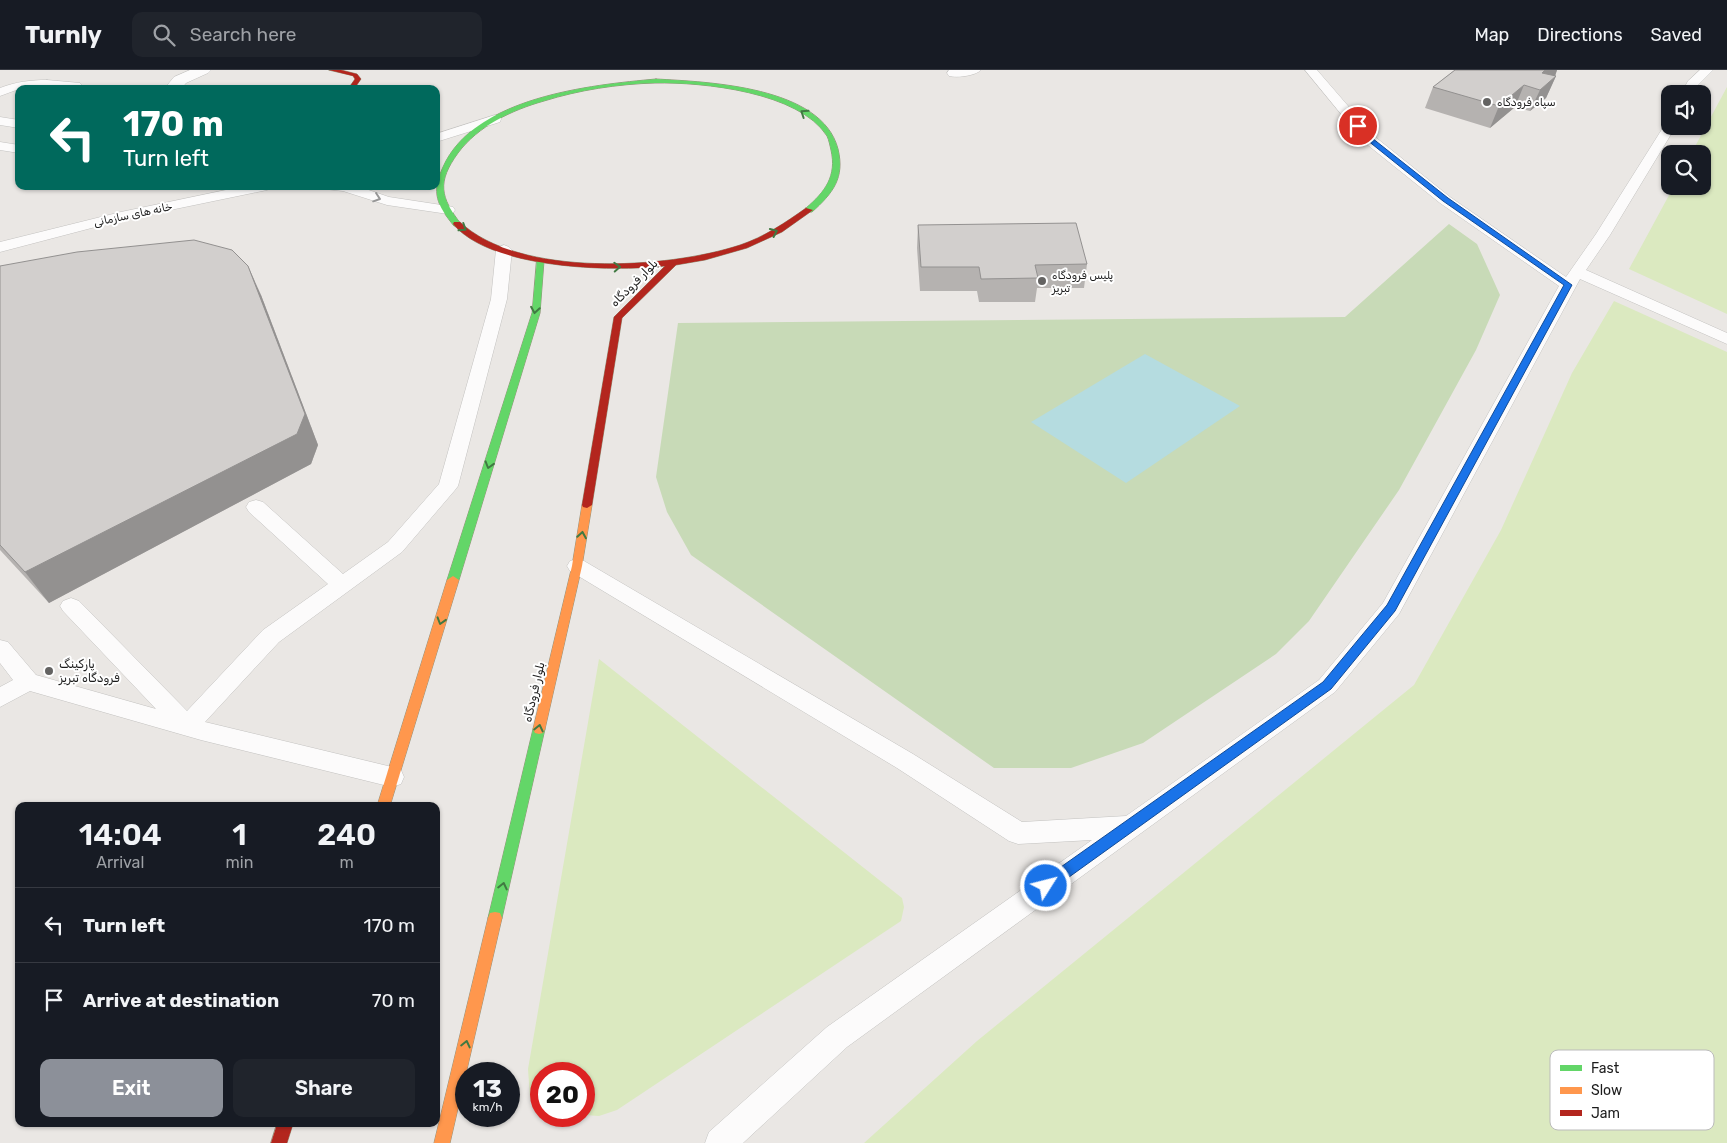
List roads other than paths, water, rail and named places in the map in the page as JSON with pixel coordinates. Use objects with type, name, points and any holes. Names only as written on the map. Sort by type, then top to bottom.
[{"type":"street","points":[[176,85],[180,80],[203,70]]},
{"type":"street","points":[[332,70],[355,75],[358,80],[354,85]]},
{"type":"street","points":[[656,81],[712,84],[763,94],[803,112],[830,135],[839,164],[827,194],[793,224],[740,248],[672,264],[604,268],[540,262],[490,246],[455,223],[440,196],[442,168],[462,142],[496,119],[543,99],[598,86],[656,81]]},
{"type":"street","points":[[384,802],[536,313],[540,262]]},
{"type":"street","name":"بلوار فرودگاه","points":[[442,1143],[577,566],[618,317],[672,264]]},
{"type":"street","points":[[279,1143],[284,1127]]},
{"type":"lane","points":[[953,74],[975,70]]},
{"type":"lane","points":[[1311,70],[1369,139],[1445,200],[1573,278],[1727,339]]},
{"type":"lane","points":[[1692,85],[1707,70]]},
{"type":"lane","points":[[25,85],[47,82],[69,85]]},
{"type":"lane","points":[[0,92],[15,86]]},
{"type":"lane","points":[[440,137],[496,119]]},
{"type":"lane","points":[[0,121],[15,123]]},
{"type":"lane","points":[[720,1143],[837,1037],[1127,827],[1327,686],[1391,608],[1573,278],[1603,235],[1664,135]]},
{"type":"lane","points":[[0,146],[15,148]]},
{"type":"lane","name":"خانه های سازمانی","points":[[0,247],[120,216],[247,190]]},
{"type":"lane","points":[[354,190],[387,201],[448,210]]},
{"type":"lane","points":[[187,726],[271,636],[395,547],[448,486],[499,299],[504,250]]},
{"type":"lane","points":[[256,507],[342,585]]},
{"type":"lane","points":[[577,566],[905,761],[1018,833],[1127,827]]},
{"type":"lane","points":[[71,606],[187,726]]},
{"type":"lane","points":[[0,648],[28,682],[187,726],[392,777]]},
{"type":"lane","points":[[0,698],[28,682]]},
{"type":"water","points":[[1145,354],[1240,406],[1126,483],[1031,422]]},
{"type":"place","name":"سپاه فرودگاه","points":[[1487,102]]},
{"type":"place","name":"پلیس فرودگاه تبریز","points":[[1042,281]]},
{"type":"place","name":"پارکینگ فرودگاه تبریز","points":[[49,671]]}]
